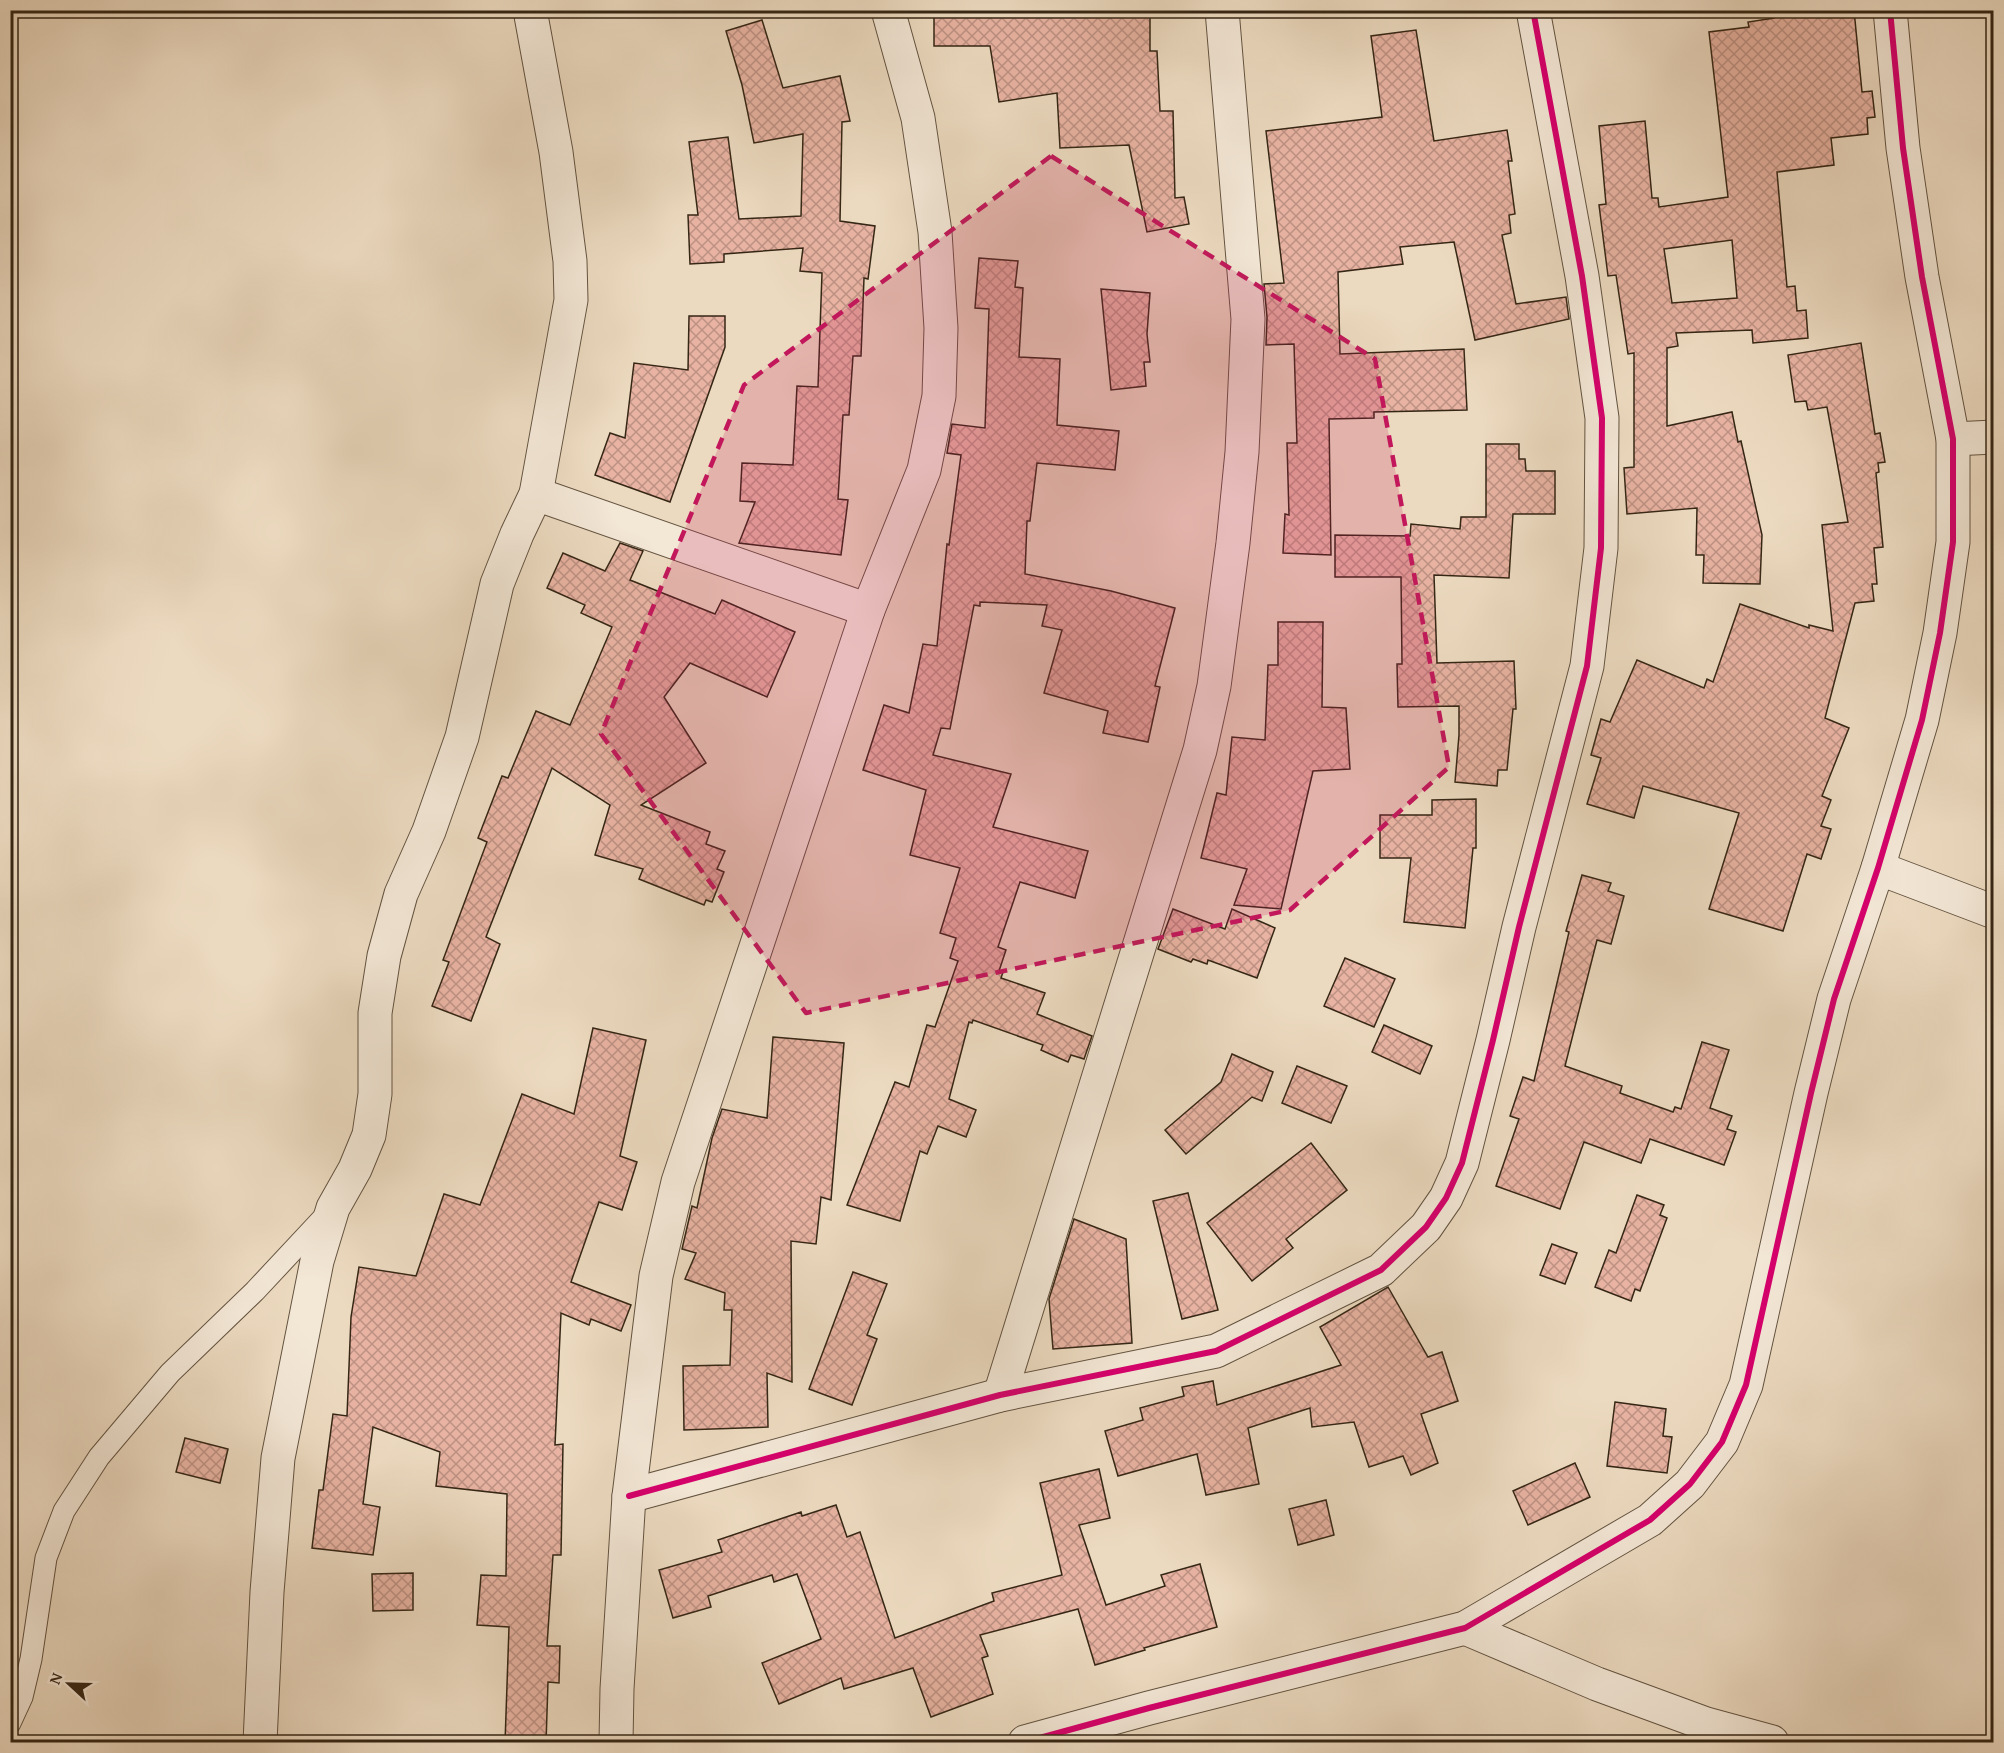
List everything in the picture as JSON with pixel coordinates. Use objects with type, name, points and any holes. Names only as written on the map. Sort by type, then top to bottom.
[{"type":"street","points":[[260,1743],[267,1592],[278,1458],[317,1261],[333,1208],[355,1169],[369,1135],[375,1094],[375,1013],[384,957],[398,904],[429,831],[462,737],[497,584],[536,494],[572,300],[570,261],[556,152],[530,10]]},
{"type":"street","points":[[616,1743],[617,1689],[629,1496],[656,1276],[678,1182],[868,609],[924,470],[939,396],[941,328],[935,231],[918,118],[888,10]]},
{"type":"street","points":[[1000,1395],[1200,750],[1214,686],[1233,543],[1242,452],[1248,319],[1222,10]]},
{"type":"street","points":[[629,1496],[1000,1395],[1216,1350],[1381,1270],[1426,1227],[1446,1198],[1462,1163],[1519,927],[1587,666],[1601,548],[1602,418],[1582,276],[1533,10]]},
{"type":"street","points":[[1025,1743],[1149,1708],[1465,1628],[1650,1520],[1690,1484],[1722,1442],[1746,1385],[1834,999],[1878,868],[1922,720],[1940,633],[1953,542],[1953,439],[1922,277],[1903,148],[1890,10]]},
{"type":"street","points":[[1953,439],[1994,437]]},
{"type":"street","points":[[536,494],[868,609]]},
{"type":"street","points":[[1878,868],[1994,912]]},
{"type":"street","points":[[1465,1628],[1597,1684],[1706,1724],[1772,1743]]},
{"type":"lane","points":[[10,1723],[22,1697],[31,1659],[46,1558],[64,1511],[99,1457],[170,1373],[255,1290],[333,1208]]},
{"type":"highlighted area","points":[[1051,156],[1375,359],[1449,767],[1290,910],[806,1013],[601,734],[744,385]]},
{"type":"building","points":[[934,10],[1140,10],[1141,16],[1150,15],[1150,51],[1157,51],[1160,111],[1173,111],[1175,198],[1184,197],[1189,224],[1147,232],[1129,145],[1060,148],[1057,93],[999,102],[990,46],[934,46]]},
{"type":"building","points":[[1828,10],[1854,10],[1862,92],[1872,91],[1875,117],[1867,118],[1868,134],[1831,138],[1834,165],[1777,172],[1787,287],[1795,286],[1797,311],[1806,310],[1808,338],[1753,343],[1752,330],[1676,333],[1678,346],[1667,348],[1667,426],[1732,412],[1738,442],[1741,441],[1762,535],[1760,584],[1703,583],[1704,555],[1696,555],[1697,508],[1627,514],[1624,468],[1634,467],[1634,353],[1628,354],[1616,275],[1608,276],[1599,205],[1606,204],[1599,126],[1645,121],[1652,198],[1658,198],[1659,207],[1728,197],[1709,32],[1749,27],[1748,22]],"holes":[[[1732,240],[1737,298],[1672,303],[1664,249]]]},
{"type":"building","points":[[762,20],[783,88],[840,76],[850,121],[842,122],[840,221],[875,226],[868,279],[864,278],[861,356],[853,356],[849,415],[843,415],[838,499],[848,500],[841,555],[739,543],[755,502],[740,501],[742,463],[793,465],[797,386],[818,387],[822,273],[800,271],[803,248],[724,254],[724,262],[690,264],[688,215],[698,215],[689,142],[728,137],[739,219],[801,216],[803,134],[754,143],[742,85],[726,31]]},
{"type":"building","points":[[1416,30],[1434,141],[1507,130],[1512,161],[1508,161],[1515,214],[1509,215],[1511,233],[1502,235],[1516,304],[1566,297],[1569,319],[1475,340],[1454,242],[1400,247],[1403,264],[1338,272],[1340,354],[1464,349],[1467,410],[1374,412],[1374,418],[1329,419],[1331,555],[1283,553],[1285,514],[1289,515],[1287,443],[1297,443],[1294,344],[1266,345],[1267,317],[1264,284],[1284,283],[1266,131],[1382,117],[1371,36]]},
{"type":"building","points":[[979,258],[1018,261],[1015,287],[1023,288],[1019,357],[1060,359],[1057,425],[1119,431],[1115,470],[1037,463],[1030,521],[1027,521],[1025,574],[1111,591],[1175,608],[1155,686],[1160,687],[1148,742],[1103,733],[1108,711],[1044,693],[1062,630],[1042,626],[1047,605],[980,602],[980,606],[974,605],[950,729],[941,728],[933,755],[1011,774],[993,827],[1088,851],[1075,898],[1020,882],[998,947],[1006,950],[999,971],[1003,972],[1001,978],[1045,993],[1037,1014],[1092,1036],[1084,1059],[1071,1055],[1068,1062],[1041,1050],[1043,1045],[973,1020],[972,1023],[969,1022],[949,1099],[976,1110],[966,1137],[938,1126],[927,1154],[920,1151],[900,1221],[847,1205],[895,1082],[909,1087],[927,1025],[935,1027],[958,961],[950,958],[956,938],[940,933],[960,868],[910,855],[926,790],[863,770],[884,705],[909,713],[923,644],[937,646],[947,544],[949,545],[961,455],[947,453],[952,424],[985,428],[989,309],[975,308]]},
{"type":"building","points":[[1101,289],[1150,293],[1147,334],[1150,362],[1144,362],[1146,386],[1111,390]]},
{"type":"building","points":[[689,316],[725,316],[725,347],[670,502],[595,475],[610,433],[625,438],[634,363],[688,370]]},
{"type":"building","points":[[1861,343],[1875,434],[1880,433],[1885,462],[1878,463],[1879,472],[1876,473],[1883,547],[1874,548],[1877,584],[1872,584],[1874,601],[1855,603],[1825,718],[1849,728],[1822,796],[1831,800],[1821,826],[1831,829],[1821,859],[1807,854],[1783,931],[1709,909],[1739,813],[1643,786],[1634,818],[1587,804],[1601,758],[1591,755],[1601,719],[1610,722],[1637,660],[1704,688],[1707,679],[1713,682],[1740,604],[1809,628],[1809,625],[1833,631],[1822,525],[1848,522],[1827,407],[1808,410],[1806,401],[1795,402],[1788,355]]},
{"type":"building","points":[[1486,444],[1519,444],[1519,459],[1525,459],[1526,471],[1555,471],[1555,514],[1513,514],[1509,578],[1434,575],[1437,663],[1514,661],[1516,709],[1513,709],[1507,770],[1498,770],[1497,786],[1455,782],[1459,706],[1398,707],[1397,664],[1402,664],[1401,577],[1335,577],[1335,535],[1410,536],[1411,524],[1460,529],[1461,517],[1486,517]]},
{"type":"building","points":[[620,543],[643,551],[630,580],[715,614],[722,600],[795,632],[767,697],[690,663],[664,697],[706,763],[641,805],[710,832],[706,844],[725,851],[717,869],[724,872],[712,902],[706,900],[704,905],[639,879],[643,869],[595,855],[610,805],[552,768],[486,937],[500,944],[471,1021],[432,1006],[449,962],[443,960],[487,842],[478,838],[502,776],[508,778],[536,711],[570,725],[612,627],[581,613],[585,605],[547,588],[563,553],[605,571]]},
{"type":"building","points":[[1278,622],[1323,622],[1322,707],[1346,708],[1350,769],[1313,771],[1281,909],[1234,905],[1247,869],[1201,858],[1217,793],[1226,795],[1232,737],[1265,740],[1268,665],[1278,665]]},
{"type":"building","points":[[1476,799],[1476,848],[1473,848],[1465,928],[1404,922],[1411,858],[1380,858],[1380,815],[1432,815],[1432,800]]},
{"type":"building","points":[[1582,875],[1611,883],[1608,891],[1624,896],[1611,944],[1597,940],[1565,1066],[1622,1086],[1620,1093],[1673,1112],[1675,1107],[1681,1109],[1702,1042],[1729,1050],[1710,1108],[1732,1116],[1727,1129],[1736,1132],[1724,1165],[1650,1139],[1641,1163],[1584,1142],[1560,1209],[1496,1186],[1519,1119],[1510,1116],[1523,1077],[1534,1081],[1569,932],[1566,931]]},
{"type":"building","points":[[1173,909],[1225,929],[1232,909],[1275,928],[1257,978],[1208,960],[1207,964],[1193,959],[1191,962],[1158,949]]},
{"type":"building","points":[[1345,958],[1395,979],[1374,1027],[1324,1006]]},
{"type":"building","points":[[1384,1025],[1432,1046],[1420,1074],[1372,1052]]},
{"type":"building","points":[[593,1028],[646,1040],[620,1156],[637,1162],[622,1210],[599,1202],[571,1282],[631,1305],[621,1331],[591,1319],[589,1325],[561,1313],[555,1445],[563,1444],[561,1555],[553,1555],[547,1646],[560,1646],[559,1683],[548,1682],[546,1743],[505,1743],[509,1627],[477,1625],[481,1575],[506,1576],[507,1494],[436,1486],[440,1452],[373,1427],[363,1504],[380,1507],[373,1555],[312,1548],[319,1490],[323,1490],[333,1414],[347,1416],[351,1317],[359,1267],[416,1276],[444,1194],[480,1205],[522,1094],[574,1114]]},
{"type":"building","points":[[773,1037],[844,1043],[831,1200],[821,1197],[816,1244],[791,1241],[792,1382],[767,1373],[768,1427],[684,1430],[683,1366],[730,1365],[732,1310],[724,1310],[725,1293],[685,1279],[696,1253],[682,1249],[692,1206],[697,1208],[712,1138],[722,1109],[767,1118]]},
{"type":"building","points":[[1232,1054],[1273,1072],[1262,1101],[1252,1097],[1186,1154],[1165,1130],[1221,1082]]},
{"type":"building","points":[[1297,1066],[1347,1086],[1331,1123],[1282,1103]]},
{"type":"building","points":[[1311,1143],[1347,1190],[1286,1239],[1293,1248],[1252,1281],[1207,1223]]},
{"type":"building","points":[[1188,1193],[1218,1310],[1182,1319],[1153,1201]]},
{"type":"building","points":[[1637,1195],[1664,1205],[1660,1215],[1667,1218],[1640,1291],[1635,1289],[1631,1301],[1595,1287],[1609,1250],[1616,1253]]},
{"type":"building","points":[[1074,1219],[1126,1239],[1132,1343],[1053,1349],[1049,1299]]},
{"type":"building","points":[[1552,1244],[1577,1253],[1565,1284],[1540,1275]]},
{"type":"building","points":[[853,1272],[887,1284],[867,1335],[877,1339],[852,1405],[809,1389]]},
{"type":"building","points":[[1388,1287],[1428,1357],[1442,1352],[1458,1401],[1421,1414],[1438,1463],[1411,1475],[1403,1456],[1369,1467],[1354,1422],[1312,1427],[1310,1408],[1248,1428],[1259,1484],[1206,1495],[1197,1454],[1118,1476],[1105,1431],[1143,1420],[1140,1408],[1184,1396],[1182,1387],[1213,1381],[1217,1405],[1341,1365],[1320,1327]]},
{"type":"building","points":[[1615,1402],[1666,1409],[1663,1436],[1672,1437],[1667,1473],[1607,1466]]},
{"type":"building","points":[[185,1438],[228,1449],[220,1483],[176,1472]]},
{"type":"building","points":[[1575,1463],[1590,1497],[1528,1525],[1513,1491]]},
{"type":"building","points":[[1099,1469],[1110,1518],[1079,1525],[1106,1605],[1165,1586],[1161,1575],[1200,1564],[1217,1627],[1095,1665],[1078,1609],[980,1635],[988,1656],[982,1658],[993,1694],[931,1717],[913,1668],[844,1689],[841,1678],[779,1704],[762,1663],[821,1639],[797,1574],[774,1582],[772,1575],[708,1596],[711,1607],[673,1618],[659,1570],[722,1552],[718,1540],[801,1512],[802,1516],[836,1505],[847,1537],[860,1532],[895,1638],[994,1601],[992,1593],[1062,1575],[1040,1483]]},
{"type":"building","points":[[1326,1500],[1334,1535],[1298,1545],[1289,1509]]},
{"type":"building","points":[[413,1573],[413,1610],[373,1611],[372,1574]]},
{"type":"cycle path","points":[[629,1496],[1000,1395],[1216,1351],[1381,1270],[1426,1227],[1446,1198],[1462,1163],[1519,927],[1587,666],[1601,548],[1602,418],[1582,276],[1533,10]]},
{"type":"cycle path","points":[[1025,1742],[1149,1708],[1465,1628],[1650,1520],[1690,1484],[1722,1442],[1746,1385],[1834,999],[1878,868],[1922,720],[1940,633],[1953,542],[1953,439],[1922,277],[1903,148],[1890,10]]}]
